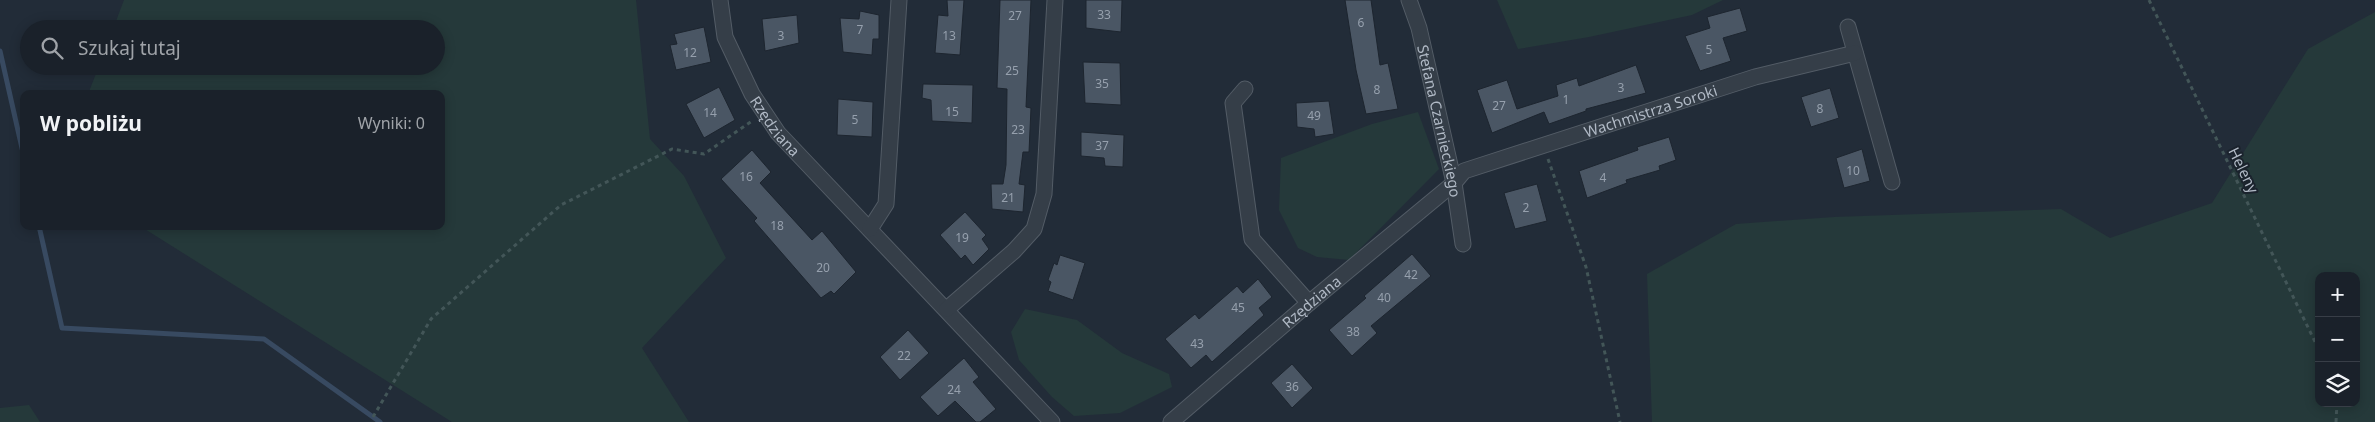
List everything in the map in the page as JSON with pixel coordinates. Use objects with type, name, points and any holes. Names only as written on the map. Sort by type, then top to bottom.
[{"type":"street","name":"Rzędziana","points":[[720,0],[725,37],[752,94],[778,133],[1052,422]]},
{"type":"street","points":[[870,229],[886,204],[900,0]]},
{"type":"street","points":[[947,310],[1014,251],[1034,229],[1044,194],[1055,0]]},
{"type":"street","name":"Stefana Czarnieckiego","points":[[1409,0],[1419,28],[1454,182],[1463,244]]},
{"type":"street","points":[[1848,27],[1892,182]]},
{"type":"street","name":"Wachmistrza Soroki","points":[[1454,182],[1464,171],[1542,144],[1755,77],[1855,52]]},
{"type":"street","points":[[1245,89],[1233,103],[1252,238],[1309,303]]},
{"type":"street","name":"Rzędziana","points":[[1171,422],[1309,303],[1454,182]]},
{"type":"path","name":"Heleny","points":[[2149,0],[2315,342]]},
{"type":"path","points":[[373,417],[430,319],[561,205],[672,149],[704,154],[764,112]]},
{"type":"path","points":[[1542,144],[1586,267],[1620,422]]},
{"type":"path","points":[[2336,422],[2337,407]]},
{"type":"green space","points":[[124,0],[636,0],[650,139],[684,176],[726,258],[642,348],[689,422],[452,422],[146,230],[445,230],[445,90],[90,90],[95,75],[445,75],[445,20],[116,20]]},
{"type":"green space","points":[[1497,0],[1723,0],[1692,15],[1589,37],[1518,49]]},
{"type":"green space","points":[[2375,12],[2375,422],[1652,422],[1647,274],[1736,224],[1834,217],[2061,209],[2110,238],[2212,203],[2308,49]]},
{"type":"green space","points":[[1418,112],[1439,169],[1349,260],[1317,257],[1298,248],[1279,210],[1281,158],[1372,124]]},
{"type":"green space","points":[[1025,309],[1077,320],[1122,353],[1169,374],[1172,387],[1120,413],[1074,416],[1052,397],[1019,360],[1011,332]]},
{"type":"green space","points":[[29,405],[40,422],[0,422],[0,408]]},
{"type":"building","points":[[947,0],[964,0],[960,55],[935,53],[938,15],[948,16]]},
{"type":"building","points":[[1000,0],[1031,0],[1026,107],[1031,108],[1029,152],[1023,152],[1019,184],[1025,185],[1023,212],[992,209],[991,184],[1003,184],[1006,165],[1007,89],[997,88]]},
{"type":"building","points":[[1086,0],[1122,0],[1121,32],[1086,28]]},
{"type":"building","points":[[1345,0],[1371,0],[1380,65],[1388,63],[1398,109],[1366,114],[1356,70]]},
{"type":"building","points":[[1740,8],[1747,31],[1723,38],[1731,61],[1700,71],[1685,36],[1710,28],[1707,17]]},
{"type":"building","points":[[860,11],[879,15],[879,39],[873,39],[872,55],[843,52],[840,18],[859,19]]},
{"type":"building","points":[[797,15],[799,43],[765,51],[762,19]]},
{"type":"building","points":[[704,27],[711,62],[676,70],[670,45],[677,44],[674,34]]},
{"type":"building","points":[[1083,62],[1120,63],[1121,105],[1085,103]]},
{"type":"building","points":[[1636,65],[1646,93],[1586,109],[1586,111],[1549,124],[1544,112],[1492,133],[1477,90],[1507,80],[1517,109],[1558,96],[1556,85],[1577,78],[1579,86]]},
{"type":"building","points":[[923,84],[973,85],[972,123],[932,121],[931,100],[922,98]]},
{"type":"building","points":[[719,87],[735,120],[704,138],[686,104]]},
{"type":"building","points":[[1830,88],[1839,118],[1811,127],[1801,97]]},
{"type":"building","points":[[838,99],[873,102],[872,137],[837,135]]},
{"type":"building","points":[[1329,101],[1334,134],[1315,137],[1314,129],[1297,127],[1296,103]]},
{"type":"building","points":[[1081,132],[1124,135],[1123,167],[1105,166],[1104,158],[1081,156]]},
{"type":"building","points":[[1669,137],[1676,160],[1659,166],[1660,170],[1626,180],[1627,183],[1587,198],[1579,171],[1638,150],[1637,147]]},
{"type":"building","points":[[1862,149],[1870,181],[1844,188],[1836,158]]},
{"type":"building","points":[[752,150],[771,172],[760,183],[812,240],[822,231],[856,272],[834,294],[831,291],[821,298],[754,221],[757,218],[721,179]]},
{"type":"building","points":[[1537,184],[1547,221],[1515,229],[1504,193]]},
{"type":"building","points":[[965,212],[986,235],[982,239],[989,249],[973,265],[965,255],[961,259],[940,235]]},
{"type":"building","points":[[1412,254],[1431,276],[1371,326],[1377,333],[1352,356],[1329,330]]},
{"type":"building","points":[[1060,255],[1085,263],[1073,300],[1048,291],[1051,282],[1048,280],[1054,263],[1057,265]]},
{"type":"building","points":[[1258,279],[1272,297],[1259,308],[1264,315],[1212,362],[1206,355],[1191,368],[1165,339],[1195,314],[1199,319],[1237,286],[1243,293]]},
{"type":"building","points":[[908,330],[929,353],[900,380],[880,357]]},
{"type":"building","points":[[964,358],[979,377],[973,382],[996,409],[980,422],[976,422],[955,401],[938,416],[920,397]]},
{"type":"building","points":[[1292,364],[1313,388],[1292,408],[1271,383]]},
{"type":"waterway","points":[[0,51],[20,139]]},
{"type":"waterway","points":[[40,230],[62,328],[264,339],[380,422]]}]
